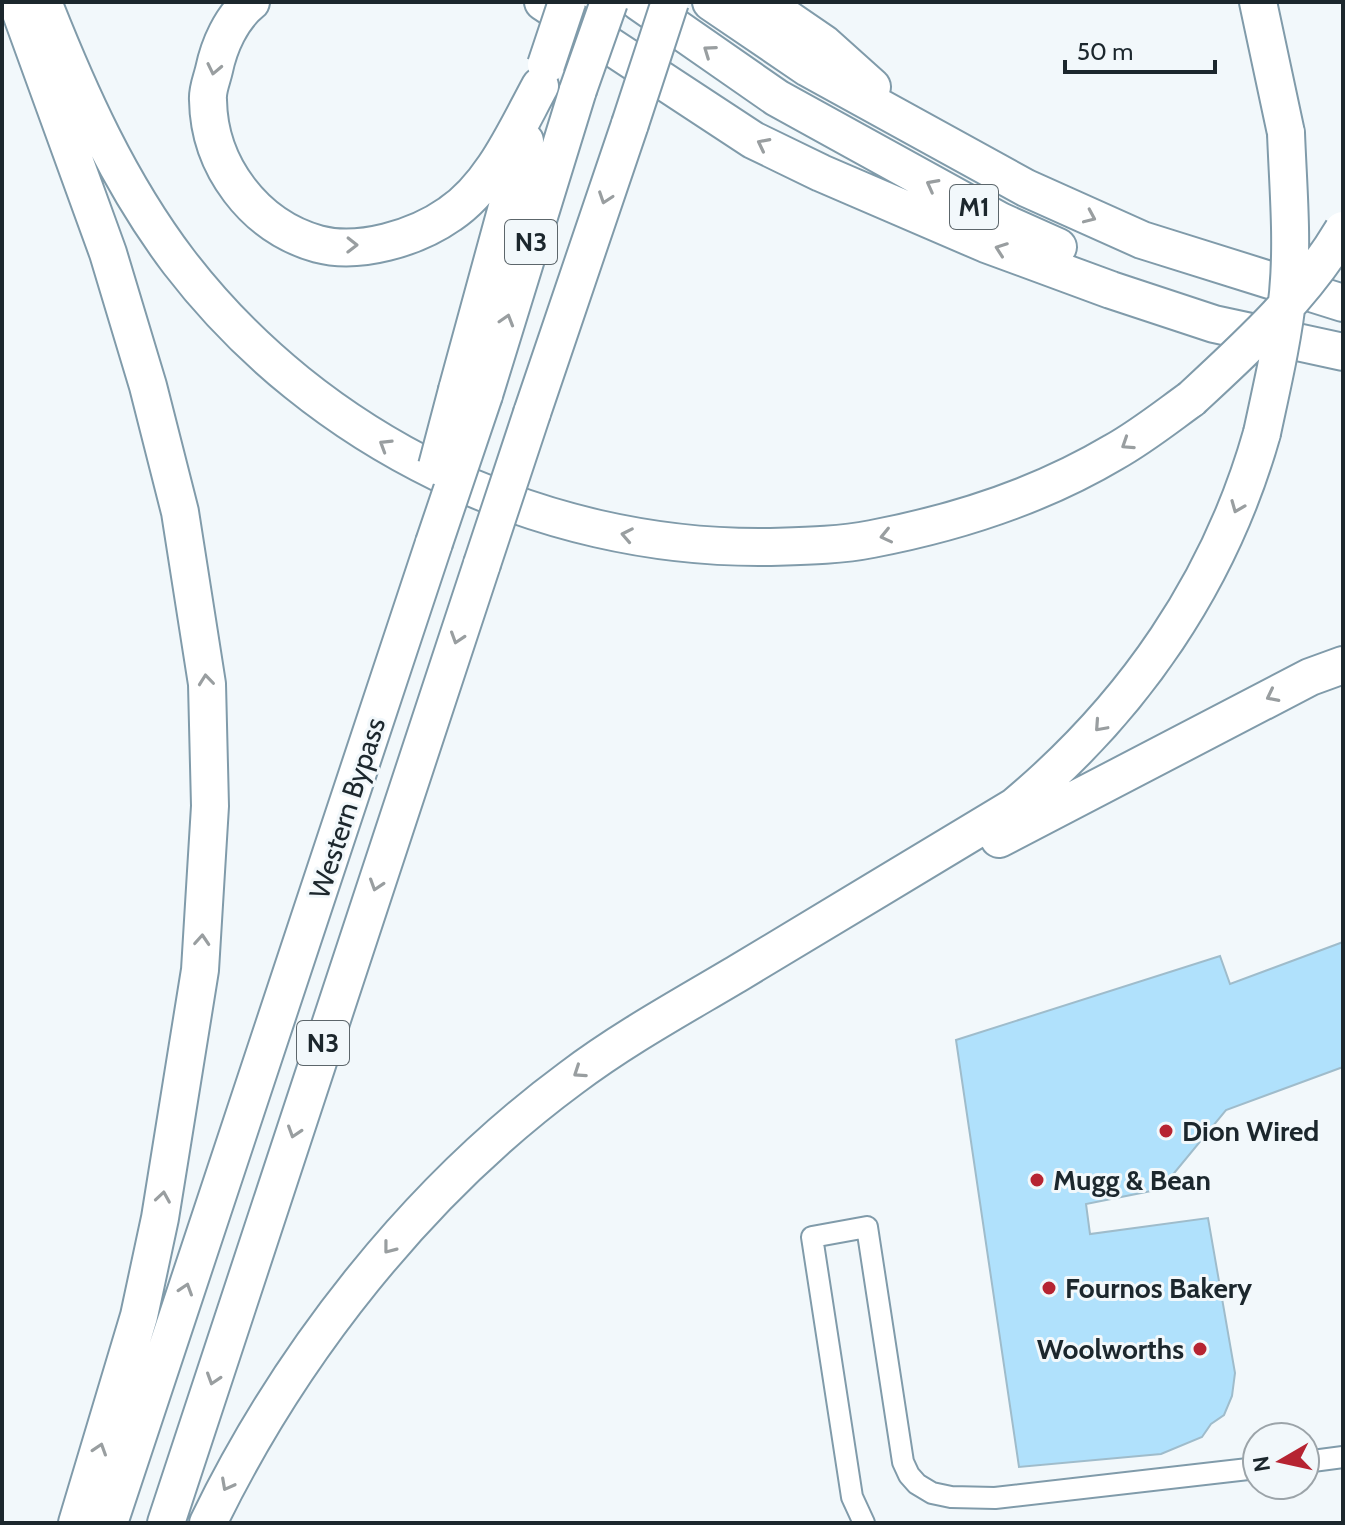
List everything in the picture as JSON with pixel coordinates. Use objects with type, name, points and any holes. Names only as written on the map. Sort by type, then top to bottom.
[{"type":"highway","points":[[17,2],[108,253],[148,386],[180,512],[207,684],[210,806],[200,970],[160,1218],[139,1316],[77,1523]]},
{"type":"highway","points":[[43,2],[84,101],[124,177],[180,263],[240,331],[306,392],[394,451],[474,488],[560,521],[647,539],[697,545],[807,546],[869,540],[957,519],[1036,492],[1113,453],[1191,399],[1256,338],[1310,277],[1343,230]]},
{"type":"highway","points":[[251,2],[219,46],[207,98],[216,148],[240,193],[261,214],[272,224],[319,244],[362,246],[409,238],[452,213],[495,170],[543,76]]},
{"type":"highway","points":[[543,2],[753,140],[821,173],[986,244],[1111,290],[1214,324],[1343,352]]},
{"type":"highway","points":[[470,392],[543,76],[567,2]]},
{"type":"highway","name":"Western Bypass","points":[[109,1523],[348,806],[470,392],[609,2]]},
{"type":"highway","name":"M1","points":[[639,2],[777,98],[1000,221],[1120,274],[1343,344]]},
{"type":"highway","name":"Western Bypass","points":[[166,1523],[670,2]]},
{"type":"highway","name":"M1","points":[[711,2],[808,68],[1026,188],[1142,240],[1343,303]]},
{"type":"highway","points":[[763,2],[823,43],[921,131]]},
{"type":"highway","points":[[208,1523],[272,1405],[325,1328],[403,1230],[511,1126],[572,1077],[644,1029],[1014,807],[1072,755],[1141,677],[1184,614],[1230,525],[1250,475],[1278,361],[1288,291],[1290,227],[1286,133],[1258,2]]},
{"type":"highway","points":[[644,1029],[1178,744],[1310,677],[1343,665]]},
{"type":"street","points":[[864,1523],[852,1497],[812,1237],[867,1227],[903,1462],[909,1475],[925,1490],[951,1497],[1008,1498],[1241,1470]]},
{"type":"street","points":[[1321,1460],[1343,1457]]},
{"type":"street","points":[[848,1523],[852,1497]]},
{"type":"building","points":[[1343,942],[1343,1067],[1226,1110],[1161,1189],[1086,1204],[1090,1234],[1208,1218],[1235,1373],[1232,1396],[1224,1415],[1211,1424],[1202,1437],[1161,1454],[1019,1467],[956,1040],[1220,956],[1230,984]]},
{"type":"place","name":"Dion Wired","points":[[1166,1131]]},
{"type":"place","name":"Mugg & Bean","points":[[1037,1180]]},
{"type":"place","name":"Fournos Bakery","points":[[1049,1288]]},
{"type":"place","name":"Woolworths","points":[[1200,1349]]}]
